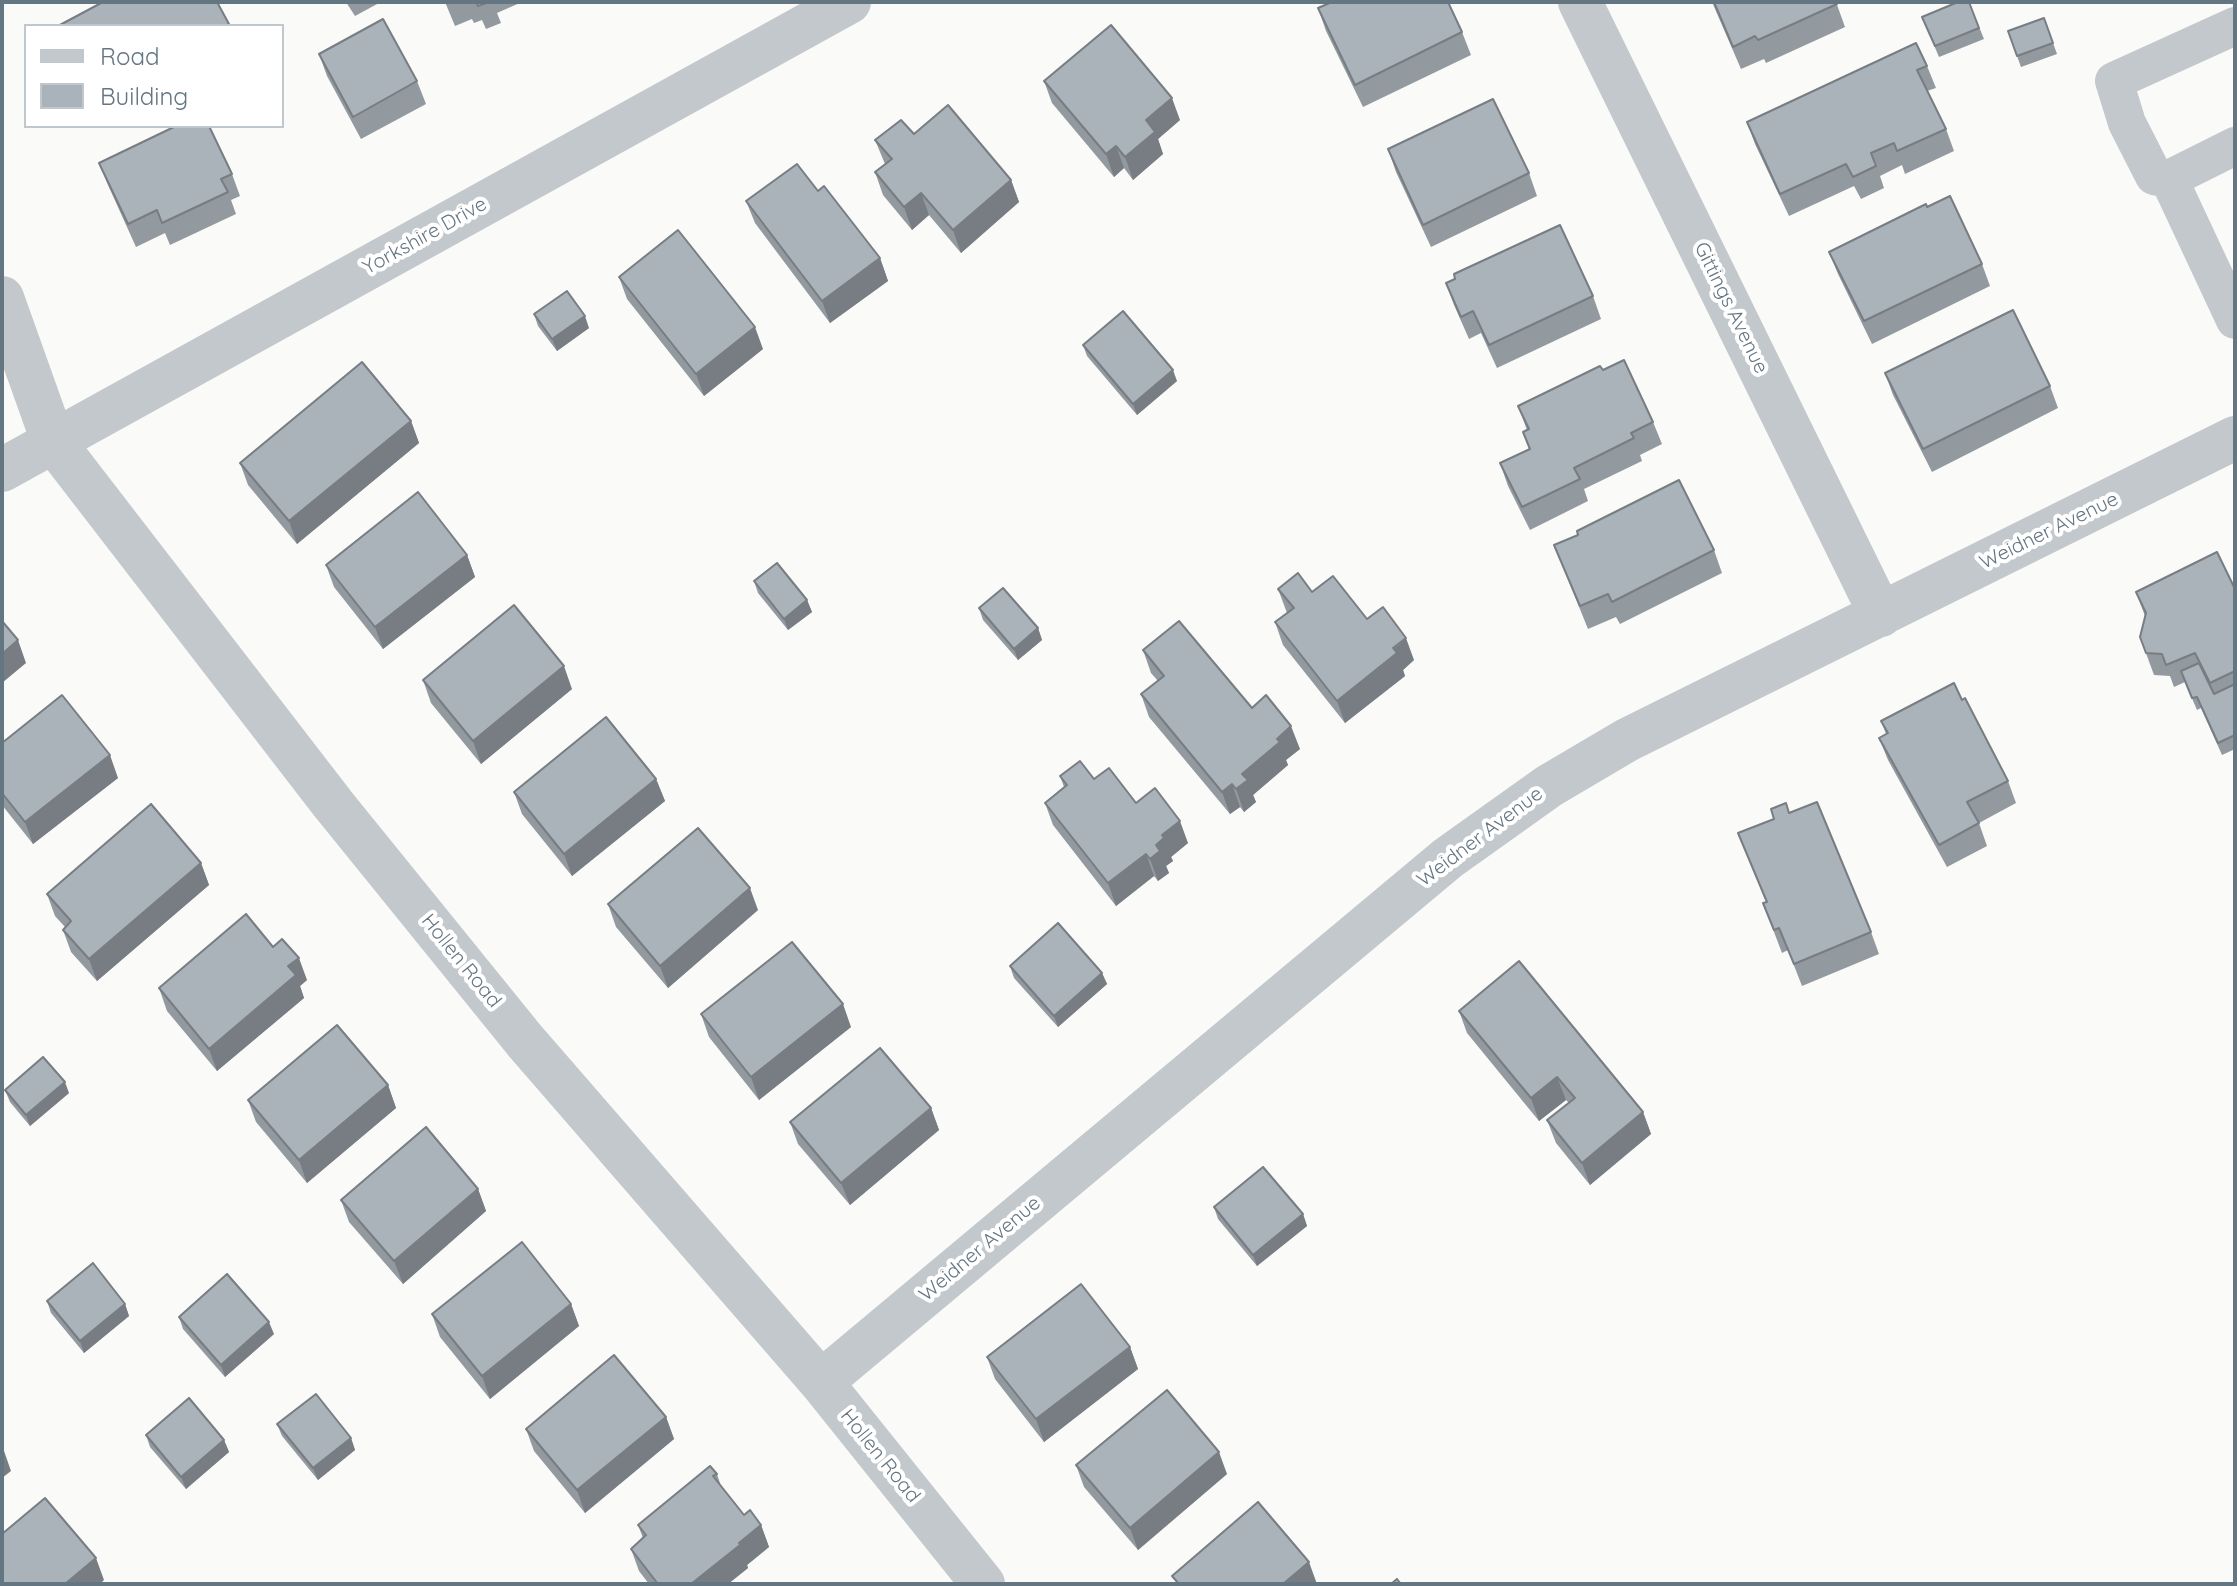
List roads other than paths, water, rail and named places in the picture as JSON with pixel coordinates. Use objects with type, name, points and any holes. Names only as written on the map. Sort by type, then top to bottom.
[{"type":"street","name":"Yorkshire Drive","points":[[2,470],[849,2]]},
{"type":"street","name":"Gittings Avenue","points":[[1580,2],[1881,615]]},
{"type":"street","name":"Hollen Road","points":[[2,298],[53,441],[333,804],[525,1041],[821,1382],[983,1584]]},
{"type":"street","name":"Weidner Avenue","points":[[821,1382],[1448,858],[1549,786],[1627,740],[2235,438]]},
{"type":"lane","points":[[2235,26],[2114,81],[2127,123],[2154,176],[2169,179],[2235,146]]},
{"type":"lane","points":[[2169,179],[2235,320]]}]
